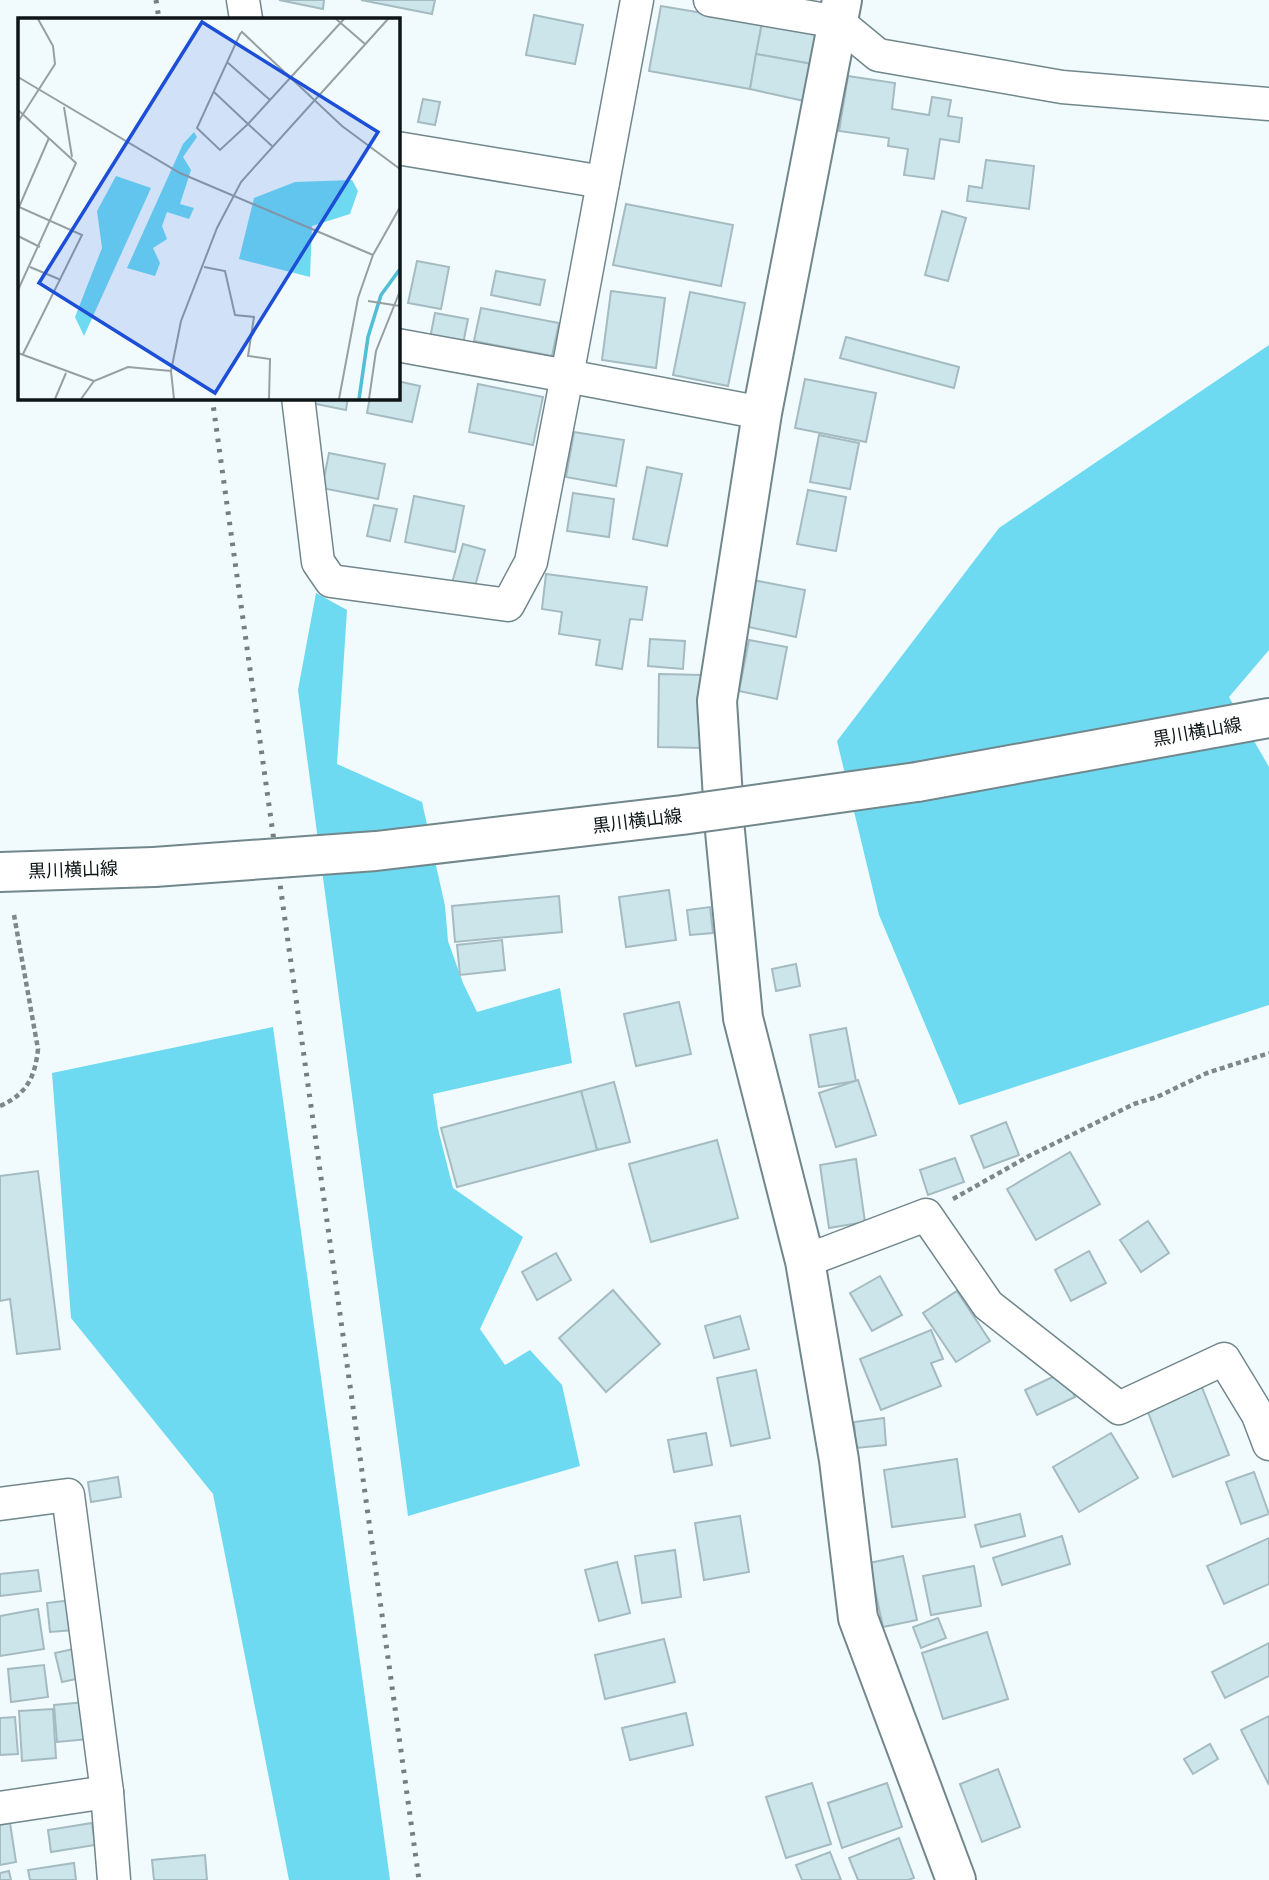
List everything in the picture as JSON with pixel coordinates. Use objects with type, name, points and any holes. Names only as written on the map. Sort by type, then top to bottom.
[{"type":"street","points":[[243,0],[246,18]]},
{"type":"street","points":[[298,399],[318,562],[331,581],[508,605],[531,562],[637,0]]},
{"type":"street","points":[[710,0],[840,11],[878,55],[1062,87],[1269,104]]},
{"type":"street","points":[[840,11],[762,413],[717,701],[725,831],[743,1018],[805,1261],[839,1460],[858,1618],[956,1880]]},
{"type":"street","points":[[399,148],[603,182]]},
{"type":"street","points":[[399,345],[762,413]]},
{"type":"street","name":"黒川横山線","points":[[0,872],[154,867],[376,851],[682,815],[917,782],[1269,718]]},
{"type":"street","points":[[805,1261],[926,1215],[988,1306],[1119,1408],[1224,1359],[1258,1415],[1269,1444]]},
{"type":"street","points":[[0,1504],[68,1495],[107,1792],[114,1880]]},
{"type":"street","points":[[0,1808],[107,1792]]},
{"type":"path","points":[[0,1106],[14,1099],[28,1084],[36,1068],[38,1049],[14,915]]},
{"type":"path","points":[[926,1215],[1029,1156],[1133,1104],[1157,1097],[1206,1073],[1269,1053]]},
{"type":"shaded area","points":[[1269,345],[1269,650],[1229,697],[1269,767],[1269,1005],[959,1105],[879,915],[837,741],[999,528]]},
{"type":"shaded area","points":[[316,593],[347,610],[337,764],[422,802],[445,906],[448,941],[477,1012],[560,988],[572,1063],[433,1094],[438,1129],[453,1188],[523,1237],[480,1329],[505,1365],[530,1350],[562,1385],[580,1466],[408,1516],[298,690]]},
{"type":"shaded area","points":[[273,1027],[390,1880],[289,1880],[213,1494],[71,1318],[52,1073]]},
{"type":"building","points":[[279,0],[324,0],[323,9]]},
{"type":"building","points":[[361,0],[435,0],[432,14]]},
{"type":"building","points":[[661,6],[762,23],[750,89],[649,71]]},
{"type":"building","points":[[534,15],[583,25],[575,64],[526,55]]},
{"type":"building","points":[[762,23],[818,32],[812,64],[756,54]]},
{"type":"building","points":[[756,54],[812,64],[804,101],[750,89]]},
{"type":"building","points":[[848,76],[895,83],[892,109],[929,115],[932,97],[951,100],[948,116],[962,118],[959,142],[940,139],[934,179],[904,175],[908,149],[888,146],[889,138],[839,131]]},
{"type":"building","points":[[423,99],[440,102],[435,125],[418,122]]},
{"type":"building","points":[[986,160],[1034,166],[1029,209],[967,201],[969,186],[982,188]]},
{"type":"building","points":[[626,204],[733,225],[721,286],[613,265]]},
{"type":"building","points":[[942,211],[966,218],[948,281],[925,275]]},
{"type":"building","points":[[417,261],[449,267],[441,309],[408,303]]},
{"type":"building","points":[[496,271],[545,280],[540,305],[491,295]]},
{"type":"building","points":[[611,291],[665,298],[656,368],[602,360]]},
{"type":"building","points":[[690,292],[745,303],[728,386],[673,375]]},
{"type":"building","points":[[481,308],[559,323],[552,356],[474,341]]},
{"type":"building","points":[[435,313],[468,319],[463,344],[430,338]]},
{"type":"building","points":[[846,337],[959,367],[954,388],[840,358]]},
{"type":"building","points":[[805,379],[876,393],[866,442],[795,428]]},
{"type":"building","points":[[399,381],[420,386],[412,422],[367,413],[370,399],[399,399]]},
{"type":"building","points":[[478,384],[543,397],[533,445],[469,432]]},
{"type":"building","points":[[312,399],[348,399],[346,410],[311,403]]},
{"type":"building","points":[[574,432],[624,440],[616,486],[566,477]]},
{"type":"building","points":[[819,435],[859,443],[850,489],[810,482]]},
{"type":"building","points":[[329,453],[385,464],[378,499],[322,488]]},
{"type":"building","points":[[647,467],[682,474],[667,546],[633,539]]},
{"type":"building","points":[[808,490],[846,497],[836,551],[797,544]]},
{"type":"building","points":[[573,493],[614,499],[609,537],[567,531]]},
{"type":"building","points":[[414,496],[464,506],[455,552],[405,542]]},
{"type":"building","points":[[374,505],[397,509],[390,541],[367,536]]},
{"type":"building","points":[[463,544],[485,550],[474,590],[452,583]]},
{"type":"building","points":[[546,574],[647,587],[642,620],[630,619],[622,669],[596,665],[600,640],[559,634],[562,612],[542,609]]},
{"type":"building","points":[[753,580],[805,590],[796,637],[744,626]]},
{"type":"building","points":[[650,639],[685,641],[683,669],[648,666]]},
{"type":"building","points":[[749,640],[787,647],[777,699],[739,691]]},
{"type":"building","points":[[659,674],[704,675],[703,748],[658,747]]},
{"type":"building","points":[[669,890],[676,940],[626,947],[619,897]]},
{"type":"building","points":[[559,896],[562,932],[455,942],[452,906]]},
{"type":"building","points":[[710,907],[713,933],[690,935],[687,910]]},
{"type":"building","points":[[502,940],[505,970],[460,975],[457,945]]},
{"type":"building","points":[[796,964],[800,986],[776,991],[772,969]]},
{"type":"building","points":[[679,1002],[691,1054],[636,1066],[624,1014]]},
{"type":"building","points":[[846,1028],[856,1081],[819,1087],[810,1035]]},
{"type":"building","points":[[858,1080],[876,1135],[836,1147],[819,1093]]},
{"type":"building","points":[[614,1082],[630,1142],[597,1150],[581,1091]]},
{"type":"building","points":[[581,1091],[597,1150],[457,1187],[441,1128]]},
{"type":"building","points":[[1006,1122],[1019,1155],[984,1168],[971,1136]]},
{"type":"building","points":[[717,1140],[738,1218],[651,1242],[629,1164]]},
{"type":"building","points":[[1070,1152],[1100,1204],[1036,1240],[1007,1189]]},
{"type":"building","points":[[955,1158],[964,1182],[928,1195],[920,1170]]},
{"type":"building","points":[[856,1159],[865,1222],[829,1228],[820,1165]]},
{"type":"building","points":[[38,1171],[60,1349],[17,1354],[10,1299],[0,1301],[0,1176]]},
{"type":"building","points":[[1148,1221],[1169,1253],[1141,1272],[1120,1240]]},
{"type":"building","points":[[1089,1251],[1106,1283],[1071,1301],[1055,1270]]},
{"type":"building","points":[[556,1253],[571,1280],[537,1300],[522,1272]]},
{"type":"building","points":[[880,1276],[902,1315],[872,1331],[850,1293]]},
{"type":"building","points":[[613,1290],[660,1344],[606,1392],[559,1338]]},
{"type":"building","points":[[957,1291],[990,1341],[956,1362],[923,1313]]},
{"type":"building","points":[[740,1316],[749,1349],[714,1358],[705,1326]]},
{"type":"building","points":[[931,1330],[943,1359],[931,1363],[941,1386],[881,1410],[860,1359]]},
{"type":"building","points":[[756,1370],[770,1438],[731,1446],[717,1378]]},
{"type":"building","points":[[1063,1372],[1075,1397],[1037,1415],[1025,1390]]},
{"type":"building","points":[[1201,1385],[1229,1455],[1173,1477],[1146,1407]]},
{"type":"building","points":[[884,1418],[886,1445],[856,1448],[854,1422]]},
{"type":"building","points":[[706,1433],[712,1465],[674,1472],[668,1440]]},
{"type":"building","points":[[1111,1433],[1138,1478],[1079,1512],[1053,1467]]},
{"type":"building","points":[[957,1459],[965,1517],[892,1527],[884,1470]]},
{"type":"building","points":[[1254,1472],[1269,1514],[1241,1524],[1226,1482]]},
{"type":"building","points":[[118,1477],[121,1497],[91,1502],[88,1482]]},
{"type":"building","points":[[1020,1514],[1025,1536],[981,1547],[975,1525]]},
{"type":"building","points":[[740,1516],[749,1572],[704,1580],[695,1523]]},
{"type":"building","points":[[1062,1536],[1070,1564],[1002,1585],[993,1558]]},
{"type":"building","points":[[1269,1538],[1269,1584],[1224,1604],[1207,1566]]},
{"type":"building","points":[[675,1550],[681,1597],[642,1603],[635,1556]]},
{"type":"building","points":[[903,1556],[917,1620],[883,1627],[869,1563]]},
{"type":"building","points":[[617,1562],[630,1613],[599,1621],[585,1570]]},
{"type":"building","points":[[974,1566],[981,1606],[931,1615],[923,1576]]},
{"type":"building","points":[[38,1570],[41,1591],[0,1596],[0,1574]]},
{"type":"building","points":[[71,1600],[74,1630],[50,1632],[47,1603]]},
{"type":"building","points":[[38,1609],[44,1649],[0,1656],[0,1616]]},
{"type":"building","points":[[938,1618],[946,1638],[921,1648],[913,1627]]},
{"type":"building","points":[[987,1632],[1008,1699],[943,1719],[922,1653]]},
{"type":"building","points":[[664,1639],[675,1682],[605,1699],[595,1655]]},
{"type":"building","points":[[1269,1643],[1269,1676],[1225,1698],[1212,1672]]},
{"type":"building","points":[[78,1648],[85,1677],[62,1682],[55,1653]]},
{"type":"building","points":[[44,1665],[48,1697],[11,1702],[8,1669]]},
{"type":"building","points":[[85,1702],[88,1739],[57,1742],[54,1705]]},
{"type":"building","points":[[53,1709],[56,1758],[22,1761],[19,1711]]},
{"type":"building","points":[[686,1713],[693,1745],[630,1760],[622,1728]]},
{"type":"building","points":[[1269,1716],[1269,1785],[1241,1730]]},
{"type":"building","points":[[15,1717],[18,1754],[0,1755],[0,1718]]},
{"type":"building","points":[[1210,1744],[1218,1759],[1193,1774],[1184,1759]]},
{"type":"building","points":[[998,1769],[1020,1827],[982,1842],[960,1784]]},
{"type":"building","points":[[812,1783],[831,1844],[786,1858],[766,1797]]},
{"type":"building","points":[[887,1783],[902,1827],[842,1848],[828,1803]]},
{"type":"building","points":[[10,1823],[16,1862],[0,1865],[0,1825]]},
{"type":"building","points":[[92,1823],[95,1845],[51,1852],[48,1830]]},
{"type":"building","points":[[899,1838],[914,1878],[858,1880],[849,1858]]},
{"type":"building","points":[[830,1852],[841,1880],[802,1880],[796,1865]]},
{"type":"building","points":[[205,1855],[207,1880],[154,1880],[152,1860]]},
{"type":"building","points":[[74,1863],[76,1880],[30,1880],[28,1870]]},
{"type":"building","points":[[9,1871],[11,1880],[0,1880],[0,1873]]},
{"type":"railway","points":[[156,0],[159,18]]},
{"type":"railway","points":[[212,399],[419,1880]]}]
